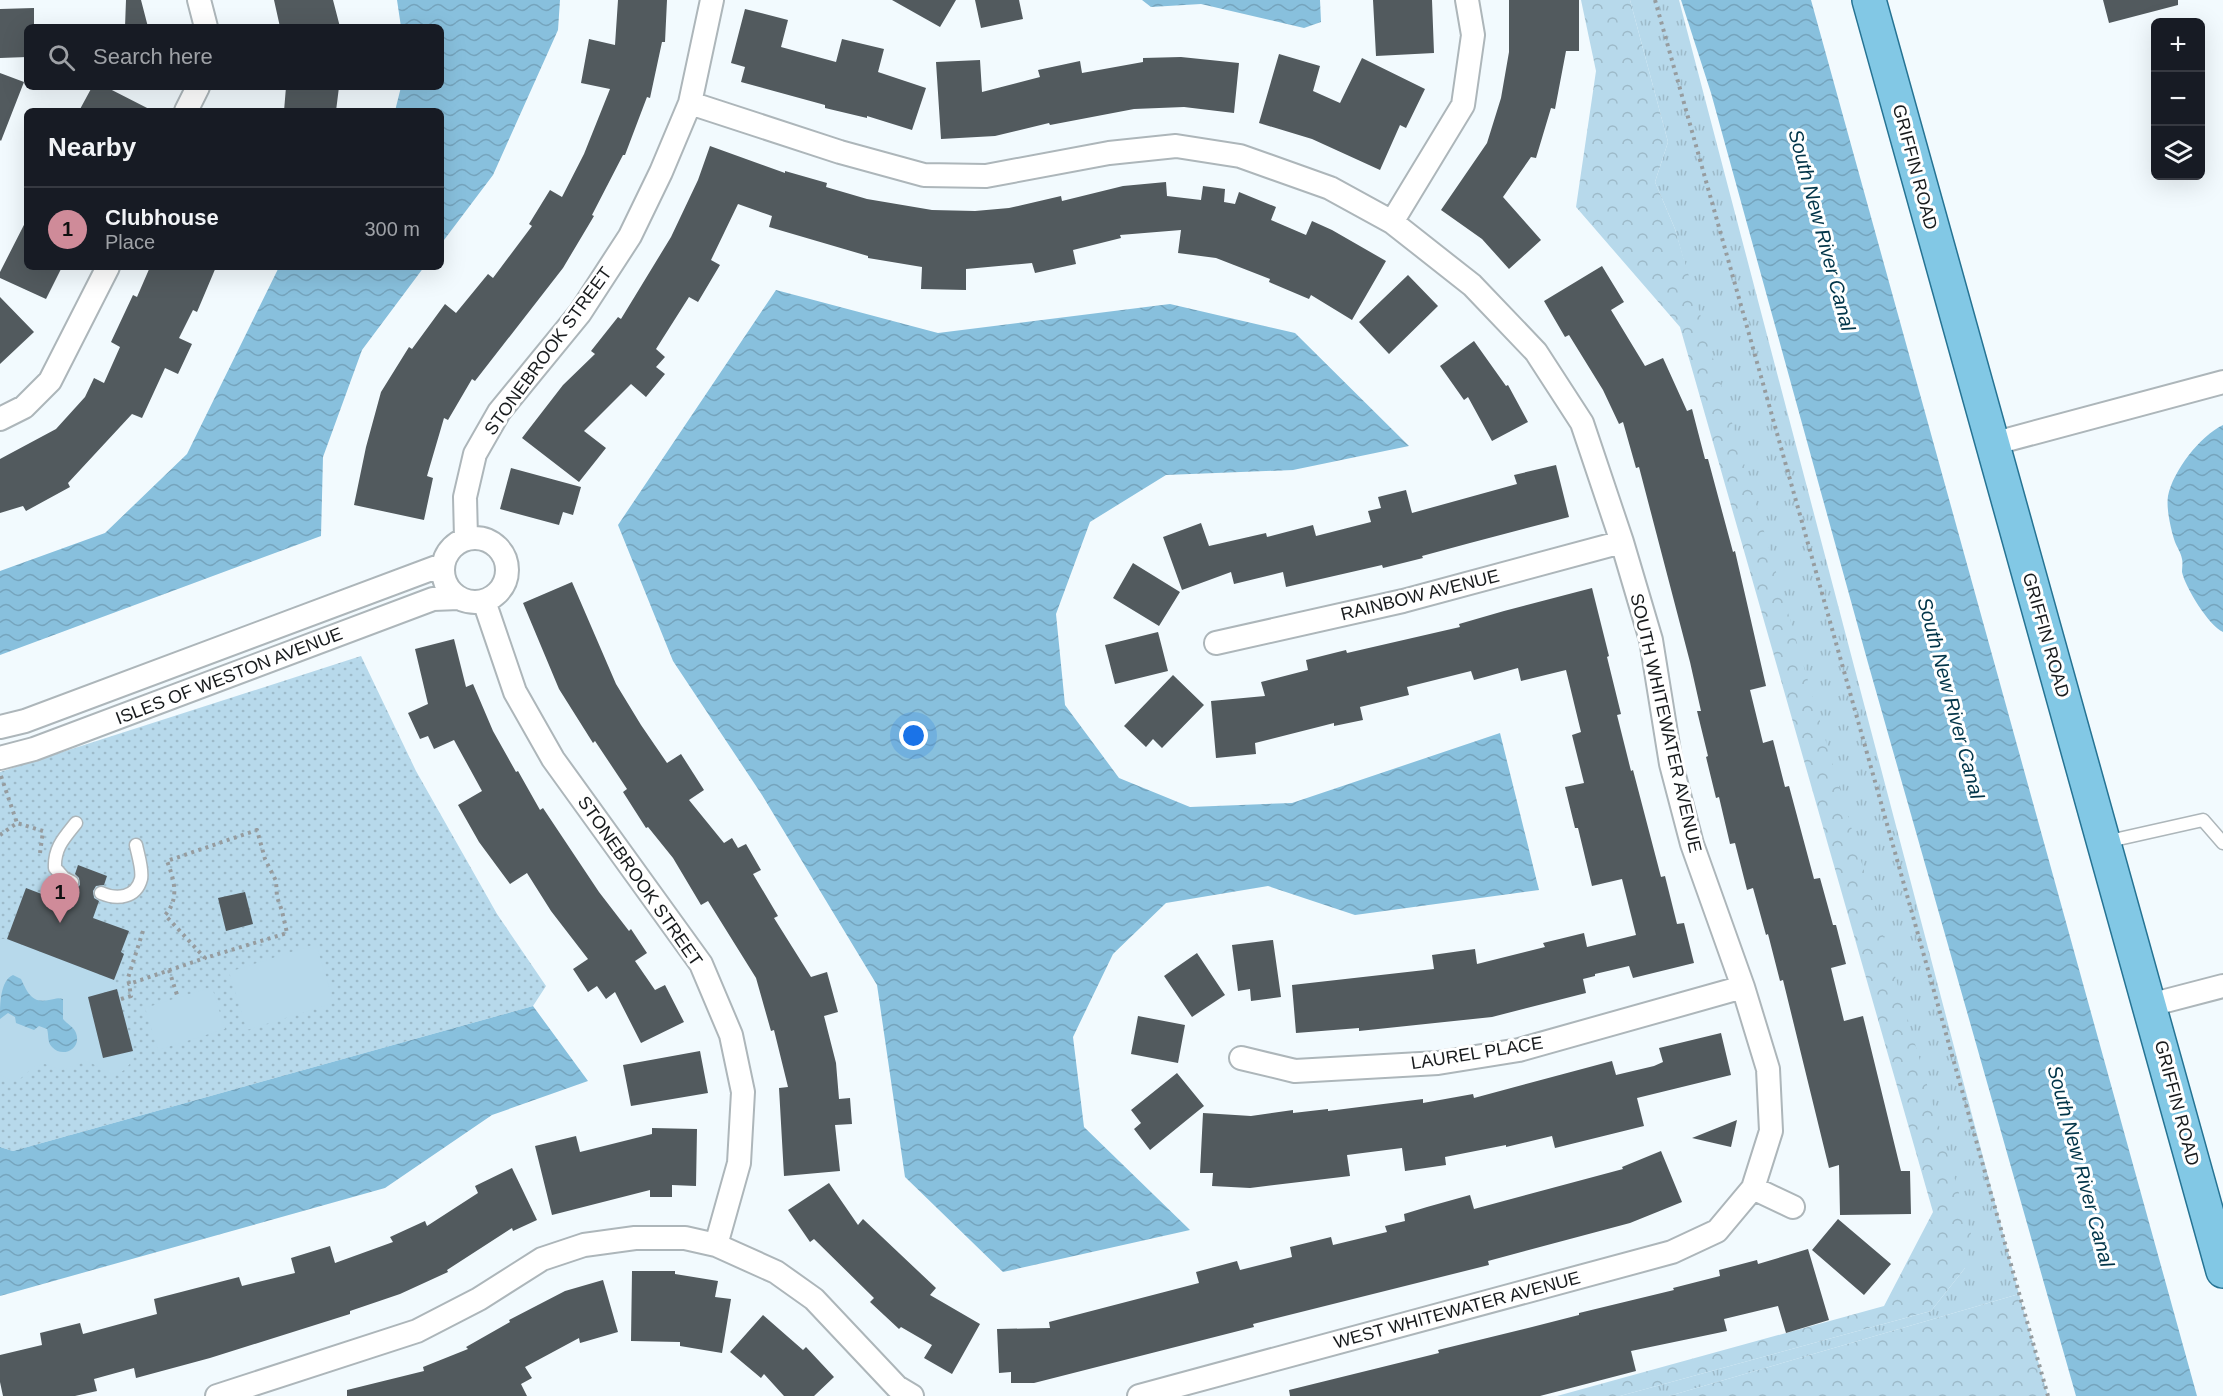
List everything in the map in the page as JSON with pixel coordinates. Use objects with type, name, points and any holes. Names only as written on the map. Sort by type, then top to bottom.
[{"type":"main road","name":"GRIFFIN ROAD","points":[[1869,0],[2223,1271]]},
{"type":"street","points":[[199,0],[205,24]]},
{"type":"street","name":"STONEBROOK STREET","points":[[466,538],[465,497],[475,454],[499,412],[580,313],[630,236],[662,172],[690,103],[712,0]]},
{"type":"street","points":[[1392,222],[1463,105],[1473,35],[1467,0]]},
{"type":"street","points":[[188,108],[196,90]]},
{"type":"street","name":"SOUTH WHITEWATER AVENUE","points":[[690,103],[840,152],[924,175],[986,176],[1109,153],[1176,146],[1240,156],[1330,188],[1392,222],[1472,285],[1536,352],[1582,423],[1622,542],[1651,640],[1671,764],[1692,844],[1743,987],[1768,1069],[1771,1131],[1753,1188]]},
{"type":"street","points":[[0,419],[24,407],[50,381],[106,270]]},
{"type":"street","points":[[1992,444],[2223,382]]},
{"type":"street","points":[[478,537],[491,541],[500,549],[506,561],[507,573],[503,585],[495,595],[484,601],[471,602],[459,598],[449,590],[444,578],[442,566],[446,554],[455,544],[466,538],[478,537]]},
{"type":"street","name":"RAINBOW AVENUE","points":[[1216,643],[1403,601],[1622,542]]},
{"type":"street","name":"ISLES OF WESTON AVENUE","points":[[0,728],[25,721],[442,566]]},
{"type":"street","name":"ISLES OF WESTON AVENUE","points":[[0,758],[34,749],[433,599],[459,598]]},
{"type":"street","name":"STONEBROOK STREET","points":[[484,601],[515,692],[553,759],[701,964],[731,1035],[743,1092],[739,1163],[716,1245]]},
{"type":"street","points":[[2150,1005],[2223,986]]},
{"type":"street","name":"LAUREL PLACE","points":[[1241,1058],[1295,1071],[1438,1063],[1519,1050],[1743,987]]},
{"type":"street","points":[[1753,1188],[1793,1207]]},
{"type":"street","name":"WEST WHITEWATER AVENUE","points":[[1139,1396],[1672,1252],[1717,1232],[1753,1188]]},
{"type":"street","points":[[217,1396],[417,1330],[479,1299],[542,1259],[584,1245],[635,1238],[685,1238],[716,1245],[776,1272],[814,1299],[897,1387],[912,1396]]},
{"type":"lane","points":[[2104,843],[2203,820],[2223,843]]},
{"type":"lane","points":[[72,882],[64,878],[55,868],[54,855],[76,823]]},
{"type":"lane","points":[[101,893],[123,897],[135,891],[142,877],[136,845]]},
{"type":"path","points":[[1654,0],[2048,1396]]},
{"type":"path","points":[[0,772],[17,823]]},
{"type":"path","points":[[0,835],[17,823]]},
{"type":"path","points":[[17,823],[43,831],[40,858]]},
{"type":"path","points":[[129,984],[286,933],[277,897],[276,880],[265,859],[257,830],[167,861],[175,887],[172,902],[165,915],[205,958]]},
{"type":"path","points":[[121,999],[131,996],[128,978],[143,931]]},
{"type":"path","points":[[169,970],[178,998]]},
{"type":"green space","points":[[1581,0],[1630,0],[1668,142],[1655,182],[1675,229],[1971,1234],[1965,1268],[1931,1311],[1620,1396],[1557,1396],[1884,1306],[1933,1212],[1680,327],[1576,207],[1596,71]]},
{"type":"green space","points":[[1630,0],[1679,0],[2019,1294],[1669,1396],[1620,1396],[1931,1311],[1965,1268],[1675,229],[1655,182],[1668,142]]},
{"type":"green space","points":[[361,656],[416,771],[497,914],[546,986],[533,1006],[13,1151],[0,1147],[0,772]]},
{"type":"green space","points":[[0,939],[7,939],[114,980],[117,989],[88,997],[103,1058],[130,1051],[132,1061],[126,1069],[120,1073],[110,1073],[87,1061],[61,1070],[45,1064],[35,1066],[21,1078],[10,1080],[0,1075]]},
{"type":"green space","points":[[316,944],[334,1003],[247,1030],[229,972]]},
{"type":"green space","points":[[212,987],[225,1029],[158,1050],[145,1008]]},
{"type":"green space","points":[[2019,1294],[2048,1396],[1669,1396]]},
{"type":"water","points":[[397,0],[560,0],[558,30],[493,175],[444,240],[444,108],[396,108],[400,90],[444,90],[444,24],[401,24]]},
{"type":"water","points":[[1142,0],[1320,0],[1321,22],[1304,28],[1201,4],[1151,7]]},
{"type":"water","name":"South New River Canal","points":[[1681,0],[1811,0],[2197,1396],[2076,1396],[1868,663],[1711,93]]},
{"type":"water","points":[[278,270],[422,270],[362,350],[323,457],[321,536],[0,655],[0,571],[105,533],[187,454]]},
{"type":"water","points":[[776,290],[938,333],[1170,304],[1295,333],[1409,446],[1293,470],[1166,475],[1090,522],[1056,614],[1065,705],[1119,778],[1190,807],[1292,803],[1500,733],[1539,890],[1355,915],[1268,886],[1166,903],[1113,954],[1073,1037],[1084,1127],[1190,1230],[1003,1272],[905,1177],[877,985],[762,795],[673,661],[618,525]]},
{"type":"water","points":[[2223,425],[2223,632],[2205,614],[2184,579],[2181,557],[2170,526],[2168,496],[2175,476],[2189,455],[2205,437]]},
{"type":"water","points":[[13,975],[21,979],[30,996],[38,1000],[63,999],[63,1019],[76,1033],[74,1047],[61,1052],[50,1045],[47,1029],[39,1026],[34,1030],[16,1023],[15,1017],[8,1013],[0,1019],[3,988],[5,982]]},
{"type":"water","points":[[533,1006],[588,1081],[492,1115],[385,1188],[0,1296],[0,1147],[13,1151]]},
{"type":"building","points":[[126,0],[141,0],[147,24],[125,24]]},
{"type":"building","points":[[274,0],[333,0],[339,24],[279,24]]},
{"type":"building","points":[[618,0],[667,0],[665,42],[662,42],[650,98],[647,97],[625,155],[592,215],[594,216],[563,268],[475,381],[472,379],[448,420],[444,418],[427,476],[433,478],[424,520],[354,505],[366,447],[381,392],[409,347],[412,349],[445,304],[456,313],[488,274],[493,278],[532,226],[529,224],[550,190],[562,197],[584,154],[610,89],[581,83],[589,39],[615,45]]},
{"type":"building","points":[[892,0],[956,0],[940,27]]},
{"type":"building","points":[[975,0],[1019,0],[1023,19],[981,28]]},
{"type":"building","points":[[1373,0],[1432,0],[1434,53],[1376,56]]},
{"type":"building","points":[[1509,0],[1579,0],[1579,51],[1566,51],[1555,109],[1551,108],[1536,158],[1531,157],[1503,197],[1541,240],[1509,269],[1482,239],[1441,210],[1487,143],[1501,98],[1509,52]]},
{"type":"building","points":[[2103,0],[2178,0],[2178,5],[2109,23]]},
{"type":"building","points":[[34,8],[34,24],[24,24],[24,57],[0,58],[0,9]]},
{"type":"building","points":[[745,9],[788,20],[781,47],[836,62],[842,39],[884,49],[878,72],[926,88],[912,130],[867,116],[867,118],[825,108],[825,105],[741,82],[745,67],[731,63]]},
{"type":"building","points":[[1279,54],[1320,66],[1313,91],[1340,103],[1362,58],[1425,89],[1406,128],[1400,125],[1380,170],[1312,139],[1259,123]]},
{"type":"building","points":[[1181,57],[1239,63],[1234,113],[1184,107],[1134,109],[1050,125],[1049,123],[995,136],[941,139],[936,62],[980,60],[982,92],[1040,77],[1038,70],[1080,61],[1082,73],[1143,62],[1143,58]]},
{"type":"building","points":[[0,73],[24,82],[1,141],[0,140]]},
{"type":"building","points":[[90,90],[112,90],[147,108],[81,108]]},
{"type":"building","points":[[286,90],[339,90],[336,108],[284,108]]},
{"type":"building","points":[[710,146],[785,173],[785,171],[827,183],[826,187],[867,199],[932,210],[975,211],[1009,208],[1061,196],[1062,201],[1123,186],[1166,182],[1167,196],[1201,200],[1203,186],[1225,189],[1224,202],[1235,204],[1239,192],[1276,207],[1271,220],[1306,235],[1312,221],[1386,261],[1352,320],[1311,295],[1309,299],[1269,282],[1270,279],[1216,258],[1178,253],[1181,230],[1120,235],[1121,238],[1073,250],[1076,264],[1035,273],[1032,263],[966,269],[966,290],[921,289],[922,267],[868,258],[868,256],[769,227],[772,216],[738,204],[711,260],[720,265],[698,302],[689,297],[656,349],[665,357],[656,367],[665,374],[646,397],[631,384],[584,431],[606,448],[579,482],[522,438],[563,385],[595,354],[591,351],[618,317],[621,319],[671,237],[698,180]]},
{"type":"building","points":[[24,225],[24,270],[60,270],[46,299],[0,278],[0,272]]},
{"type":"building","points":[[1602,266],[1624,302],[1611,310],[1645,366],[1663,358],[1687,411],[1692,409],[1733,552],[1735,551],[1766,686],[1750,690],[1763,743],[1773,740],[1785,787],[1789,786],[1814,879],[1820,878],[1833,925],[1836,925],[1846,964],[1831,968],[1844,1021],[1863,1016],[1901,1171],[1910,1171],[1911,1214],[1840,1215],[1839,1165],[1829,1168],[1783,980],[1780,981],[1753,888],[1747,890],[1735,843],[1730,844],[1719,797],[1716,798],[1697,711],[1701,711],[1690,662],[1639,467],[1636,468],[1623,422],[1619,424],[1603,390],[1569,335],[1565,337],[1544,301]]},
{"type":"building","points":[[149,270],[215,270],[197,312],[193,310],[179,338],[192,344],[178,374],[165,368],[142,418],[132,414],[68,483],[70,487],[26,511],[23,506],[0,513],[0,459],[56,429],[85,397],[94,378],[104,383],[120,347],[111,342],[133,295],[137,297]]},
{"type":"building","points":[[1408,275],[1438,306],[1389,354],[1359,322]]},
{"type":"building","points":[[0,297],[34,332],[0,364]]},
{"type":"building","points":[[1474,341],[1506,386],[1508,385],[1528,422],[1492,441],[1468,397],[1464,400],[1440,366]]},
{"type":"building","points":[[1556,465],[1569,517],[1383,568],[1382,565],[1286,587],[1283,572],[1234,584],[1231,572],[1182,590],[1163,537],[1201,523],[1209,546],[1266,533],[1267,537],[1313,525],[1316,536],[1371,522],[1368,511],[1381,508],[1378,497],[1406,490],[1412,513],[1517,484],[1514,475]]},
{"type":"building","points":[[511,468],[581,487],[573,515],[563,512],[559,525],[500,509]]},
{"type":"building","points":[[1133,563],[1180,592],[1159,626],[1113,598]]},
{"type":"building","points":[[572,582],[616,684],[641,725],[667,763],[681,754],[704,790],[689,800],[724,843],[732,838],[738,848],[746,844],[761,870],[753,874],[778,916],[774,918],[811,977],[827,972],[838,1012],[824,1016],[836,1063],[839,1099],[850,1098],[852,1124],[835,1125],[840,1171],[784,1176],[779,1088],[788,1087],[774,1030],[771,1031],[756,978],[708,901],[701,905],[673,858],[648,827],[646,828],[623,792],[627,789],[595,741],[593,743],[559,689],[523,603]]},
{"type":"building","points":[[1592,588],[1609,656],[1607,657],[1621,714],[1617,715],[1631,771],[1633,770],[1661,877],[1665,876],[1677,924],[1684,923],[1694,963],[1633,978],[1629,966],[1595,974],[1595,976],[1583,979],[1586,993],[1492,1017],[1359,1031],[1359,1028],[1296,1033],[1292,985],[1434,969],[1432,955],[1475,949],[1477,964],[1545,947],[1543,943],[1584,933],[1587,947],[1636,935],[1622,879],[1592,886],[1578,828],[1575,828],[1565,787],[1584,783],[1572,735],[1581,732],[1566,670],[1521,681],[1518,668],[1474,680],[1471,671],[1407,687],[1409,695],[1360,707],[1363,720],[1334,726],[1334,723],[1255,743],[1256,754],[1216,758],[1211,701],[1265,696],[1261,682],[1308,670],[1306,660],[1460,627],[1459,624]]},
{"type":"building","points":[[1158,632],[1168,671],[1115,684],[1105,645]]},
{"type":"building","points":[[454,639],[466,687],[473,684],[493,731],[516,772],[518,771],[540,810],[543,808],[599,892],[629,931],[631,929],[647,953],[635,961],[655,990],[665,985],[684,1022],[641,1043],[615,992],[606,999],[597,986],[588,992],[573,969],[588,959],[551,911],[527,873],[510,884],[479,842],[458,805],[482,791],[454,740],[434,749],[428,736],[420,739],[408,713],[428,704],[415,649]]},
{"type":"building","points":[[1173,675],[1204,705],[1162,748],[1153,739],[1146,747],[1124,726]]},
{"type":"building","points":[[78,865],[107,876],[104,885],[96,886],[93,891],[94,898],[99,901],[93,918],[129,931],[121,952],[124,954],[114,980],[7,939],[26,888],[65,903],[70,890],[80,885],[79,878],[75,874]]},
{"type":"building","points":[[245,892],[253,924],[226,931],[218,898]]},
{"type":"building","points":[[1273,940],[1281,997],[1251,1001],[1250,989],[1238,991],[1232,945]]},
{"type":"building","points":[[1197,953],[1225,995],[1192,1017],[1164,976]]},
{"type":"building","points":[[117,989],[133,1051],[103,1058],[88,997]]},
{"type":"building","points":[[1138,1016],[1185,1025],[1178,1063],[1131,1054]]},
{"type":"building","points":[[1721,1033],[1731,1075],[1637,1098],[1644,1126],[1555,1148],[1552,1136],[1506,1147],[1506,1145],[1445,1157],[1446,1165],[1405,1171],[1402,1148],[1347,1155],[1350,1176],[1250,1188],[1212,1186],[1213,1173],[1200,1173],[1203,1113],[1251,1116],[1293,1110],[1293,1113],[1328,1109],[1328,1111],[1423,1099],[1423,1103],[1473,1094],[1474,1098],[1612,1061],[1616,1075],[1654,1066],[1663,1062],[1659,1048]]},
{"type":"building","points":[[700,1051],[708,1093],[631,1106],[623,1065]]},
{"type":"building","points":[[1177,1073],[1204,1106],[1150,1150],[1134,1129],[1141,1123],[1131,1110]]},
{"type":"building","points":[[1737,1120],[1731,1147],[1692,1138]]},
{"type":"building","points":[[652,1128],[697,1129],[696,1186],[672,1185],[672,1197],[650,1197],[650,1190],[552,1215],[535,1146],[576,1136],[580,1152],[652,1134]]},
{"type":"building","points":[[1661,1151],[1682,1202],[1630,1223],[1488,1261],[1489,1265],[1253,1324],[1254,1327],[1034,1383],[1011,1383],[1011,1372],[999,1373],[997,1329],[1050,1328],[1049,1322],[1199,1283],[1196,1272],[1237,1261],[1240,1270],[1292,1257],[1290,1247],[1331,1237],[1333,1245],[1387,1232],[1385,1226],[1405,1221],[1404,1214],[1427,1207],[1470,1195],[1474,1209],[1623,1169],[1622,1167]]},
{"type":"building","points":[[512,1168],[537,1220],[513,1231],[512,1228],[447,1270],[448,1272],[400,1294],[350,1311],[350,1314],[210,1358],[136,1378],[134,1368],[94,1379],[97,1391],[75,1396],[3,1396],[0,1382],[0,1355],[42,1345],[40,1333],[80,1323],[83,1334],[157,1314],[154,1299],[239,1277],[242,1286],[295,1273],[291,1258],[330,1246],[335,1263],[393,1242],[390,1237],[425,1221],[427,1226],[478,1193],[475,1186]]},
{"type":"building","points":[[829,1183],[858,1225],[863,1219],[936,1288],[930,1295],[980,1324],[952,1374],[924,1358],[932,1345],[901,1327],[899,1329],[870,1302],[874,1298],[814,1239],[810,1242],[788,1210]]},
{"type":"building","points":[[1838,1219],[1891,1264],[1864,1295],[1812,1250]]},
{"type":"building","points":[[1808,1249],[1829,1320],[1786,1333],[1778,1306],[1724,1319],[1727,1331],[1631,1351],[1636,1371],[1540,1396],[1290,1396],[1289,1390],[1439,1353],[1438,1350],[1674,1290],[1673,1288],[1720,1276],[1719,1270],[1757,1260],[1758,1264]]},
{"type":"building","points":[[632,1271],[675,1271],[675,1274],[718,1281],[715,1297],[731,1299],[722,1353],[680,1346],[680,1342],[631,1341]]},
{"type":"building","points":[[603,1280],[618,1332],[580,1343],[579,1338],[525,1367],[532,1378],[521,1384],[527,1396],[347,1396],[347,1390],[424,1371],[423,1367],[468,1349],[466,1347],[510,1322],[509,1320],[565,1291]]},
{"type":"building","points":[[763,1315],[803,1350],[806,1347],[834,1377],[814,1396],[784,1396],[764,1374],[761,1378],[730,1352]]},
{"type":"place","name":"Clubhouse","points":[[60,923]]}]
